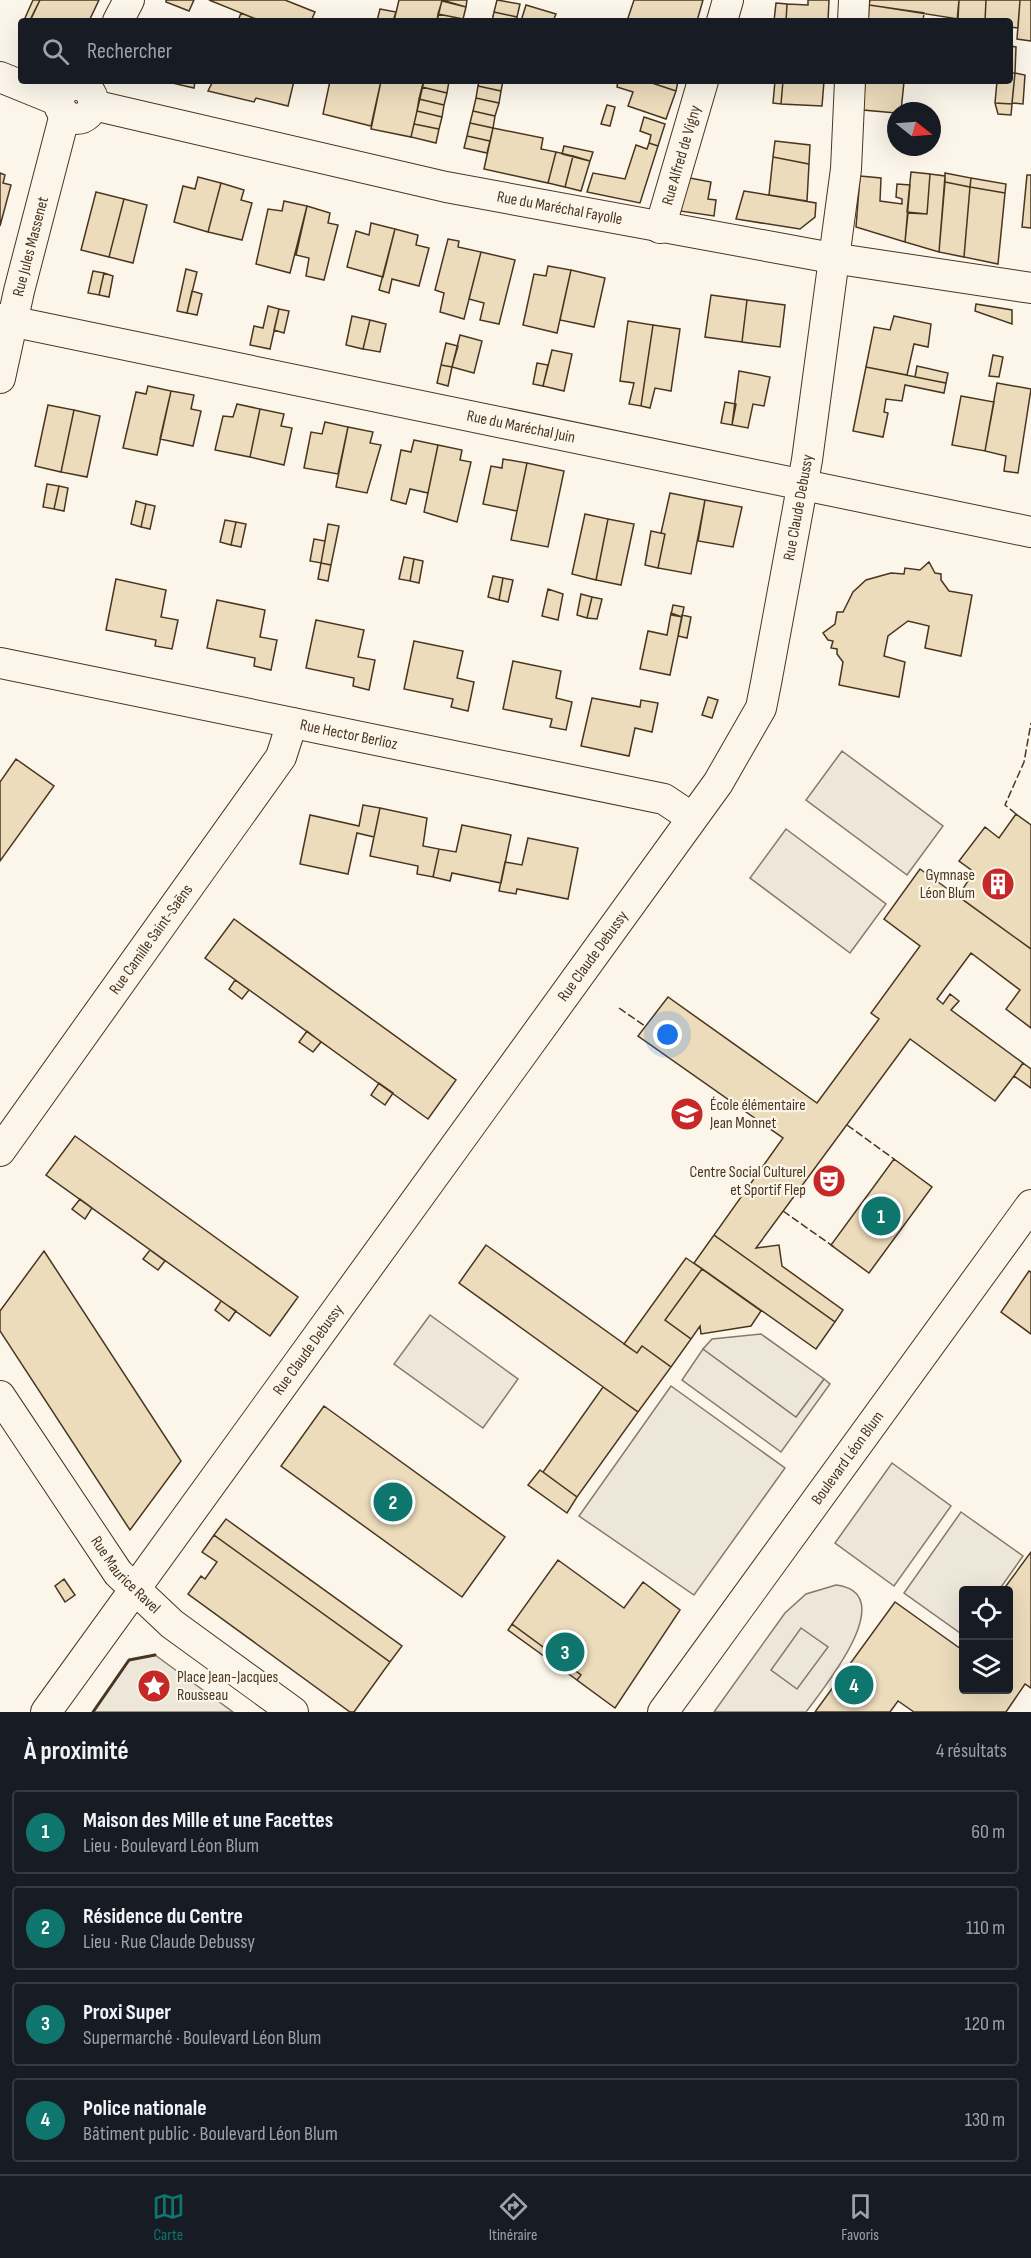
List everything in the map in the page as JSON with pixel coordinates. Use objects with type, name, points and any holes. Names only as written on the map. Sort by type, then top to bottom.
[{"type":"street","points":[[120,18],[129,0]]},
{"type":"street","points":[[723,18],[728,0]]},
{"type":"street","points":[[853,18],[854,0]]},
{"type":"street","name":"Rue du Maréchal Fayolle","points":[[0,77],[18,82]]},
{"type":"street","name":"Rue du Maréchal Fayolle","points":[[26,84],[446,186],[660,228],[832,258],[1031,288]]},
{"type":"street","name":"Rue Alfred de Vigny","points":[[660,228],[702,84]]},
{"type":"street","name":"Rue Claude Debussy","points":[[46,1712],[436,1175],[691,817],[718,783],[761,708],[803,485],[832,258],[846,169],[850,84]]},
{"type":"street","name":"Rue Jules Massenet","points":[[0,378],[6,320],[78,98]]},
{"type":"street","name":"Rue du Maréchal Juin","points":[[6,320],[1031,532]]},
{"type":"street","name":"Rue Hector Berlioz","points":[[0,663],[664,799],[691,817]]},
{"type":"street","name":"Rue Camille Saint-Saëns","points":[[0,1151],[281,757],[292,723]]},
{"type":"street","name":"Boulevard Léon Blum","points":[[663,1712],[1029,1214]]},
{"type":"street","name":"Rue Maurice Ravel","points":[[0,1395],[103,1552],[134,1589],[172,1624],[293,1712]]},
{"type":"shaded area","points":[[842,751],[943,826],[907,875],[806,800]]},
{"type":"shaded area","points":[[786,829],[886,904],[850,953],[750,878]]},
{"type":"shaded area","points":[[430,1315],[518,1379],[483,1428],[394,1364]]},
{"type":"shaded area","points":[[761,1334],[824,1379],[796,1417],[703,1349],[712,1339]]},
{"type":"shaded area","points":[[703,1349],[796,1417],[824,1379],[830,1384],[781,1452],[682,1380]]},
{"type":"shaded area","points":[[671,1386],[785,1468],[694,1595],[579,1516]]},
{"type":"shaded area","points":[[892,1463],[951,1506],[894,1586],[835,1543]]},
{"type":"shaded area","points":[[961,1512],[1023,1556],[1002,1586],[959,1586],[959,1632],[904,1593]]},
{"type":"shaded area","points":[[836,1585],[854,1592],[862,1605],[860,1623],[840,1664],[806,1712],[714,1712],[785,1613],[806,1594]]},
{"type":"shaded area","points":[[801,1628],[828,1647],[797,1689],[771,1670]]},
{"type":"shaded area","name":"Place Jean-Jacques Rousseau","points":[[155,1655],[233,1712],[93,1712],[129,1660]]},
{"type":"building","points":[[33,0],[40,0],[31,18],[25,18]]},
{"type":"building","points":[[40,0],[99,0],[90,18],[31,18]]},
{"type":"building","points":[[166,0],[194,0],[189,11],[166,2]]},
{"type":"building","points":[[209,0],[285,0],[315,12],[312,18],[254,18]]},
{"type":"building","points":[[399,0],[442,0],[438,18],[395,18]]},
{"type":"building","points":[[442,0],[467,0],[466,7]]},
{"type":"building","points":[[497,0],[520,4],[517,17],[494,12]]},
{"type":"building","points":[[634,0],[703,0],[698,18],[628,18]]},
{"type":"building","points":[[808,0],[829,0],[828,18],[786,18],[787,4],[808,5]]},
{"type":"building","points":[[870,0],[959,0],[958,18],[869,5]]},
{"type":"building","points":[[959,0],[986,0],[985,18],[957,18]]},
{"type":"building","points":[[986,0],[1020,0],[1018,28],[1013,27],[1013,18],[985,18]]},
{"type":"building","points":[[1020,0],[1031,0],[1031,41],[1017,39]]},
{"type":"building","points":[[442,1],[466,7],[463,18],[438,14]]},
{"type":"building","points":[[776,3],[787,4],[786,18],[774,18]]},
{"type":"building","points":[[526,5],[556,14],[554,18],[522,18]]},
{"type":"building","points":[[869,5],[924,13],[923,18],[868,18]]},
{"type":"building","points":[[380,9],[396,12],[394,18],[378,18]]},
{"type":"building","points":[[494,12],[517,17],[517,18],[493,18]]},
{"type":"building","points":[[241,13],[253,18],[239,18]]},
{"type":"building","points":[[438,14],[458,18],[437,18]]},
{"type":"building","points":[[1013,46],[1016,47],[1015,73],[1013,73]]},
{"type":"building","points":[[1013,73],[1015,73],[1012,104],[995,103],[997,84],[1013,84]]},
{"type":"building","points":[[1015,73],[1025,75],[1023,104],[1012,103]]},
{"type":"building","points":[[177,84],[195,84],[194,88]]},
{"type":"building","points":[[212,84],[293,84],[288,106],[256,98],[254,102],[208,91]]},
{"type":"building","points":[[329,84],[380,84],[371,126],[323,114]]},
{"type":"building","points":[[380,84],[423,84],[411,137],[371,129]]},
{"type":"building","points":[[423,84],[448,84],[447,93],[422,87]]},
{"type":"building","points":[[478,84],[502,84],[501,91],[478,86]]},
{"type":"building","points":[[618,84],[655,84],[676,91],[666,119],[628,106],[633,92],[617,87]]},
{"type":"building","points":[[655,84],[677,84],[676,91]]},
{"type":"building","points":[[775,84],[783,84],[781,104],[773,103]]},
{"type":"building","points":[[783,84],[824,84],[822,106],[781,104]]},
{"type":"building","points":[[865,84],[904,84],[902,102],[887,102],[887,112],[863,110]]},
{"type":"building","points":[[478,86],[501,91],[499,103],[476,98]]},
{"type":"building","points":[[422,87],[447,93],[444,105],[419,99]]},
{"type":"building","points":[[476,98],[499,103],[495,116],[473,111]]},
{"type":"building","points":[[419,99],[444,105],[442,117],[417,111]]},
{"type":"building","points":[[995,103],[1012,104],[1011,115],[998,114]]},
{"type":"building","points":[[607,105],[615,107],[610,126],[601,124]]},
{"type":"building","points":[[417,111],[442,117],[439,129],[414,124]]},
{"type":"building","points":[[473,111],[495,116],[493,128],[470,123]]},
{"type":"building","points":[[644,117],[665,124],[658,146],[649,143],[651,135],[640,131]]},
{"type":"building","points":[[470,123],[493,128],[490,141],[467,136]]},
{"type":"building","points":[[414,124],[439,129],[436,143],[411,137]]},
{"type":"building","points":[[493,128],[543,138],[541,149],[556,152],[548,183],[484,169]]},
{"type":"building","points":[[467,136],[490,141],[487,153],[464,148]]},
{"type":"building","points":[[775,141],[810,145],[809,164],[773,157]]},
{"type":"building","points":[[649,143],[658,146],[640,203],[587,192],[593,173],[625,179],[636,145],[647,149]]},
{"type":"building","points":[[564,146],[593,152],[590,161],[562,154]]},
{"type":"building","points":[[556,152],[573,156],[565,187],[548,183]]},
{"type":"building","points":[[573,156],[590,161],[581,191],[565,187]]},
{"type":"building","points":[[773,157],[809,164],[807,201],[769,195]]},
{"type":"building","points":[[911,172],[930,174],[927,214],[907,212]]},
{"type":"building","points":[[0,173],[5,175],[3,183],[11,185],[0,226]]},
{"type":"building","points":[[945,173],[971,178],[970,187],[945,182]]},
{"type":"building","points":[[930,174],[945,176],[939,252],[905,242],[908,213],[927,214]]},
{"type":"building","points":[[1027,175],[1031,175],[1031,228],[1022,227]]},
{"type":"building","points":[[860,176],[881,178],[880,201],[902,204],[902,199],[896,197],[897,184],[910,185],[905,242],[856,227]]},
{"type":"building","points":[[198,177],[221,183],[208,232],[174,222],[183,186],[195,189]]},
{"type":"building","points":[[690,178],[711,182],[708,199],[716,200],[714,216],[680,211]]},
{"type":"building","points":[[971,178],[1006,184],[1005,193],[970,187]]},
{"type":"building","points":[[945,182],[970,187],[964,257],[939,252]]},
{"type":"building","points":[[221,183],[244,190],[241,200],[252,203],[242,240],[208,232]]},
{"type":"building","points":[[970,187],[1005,193],[998,264],[964,257]]},
{"type":"building","points":[[744,191],[816,203],[815,217],[800,229],[736,219]]},
{"type":"building","points":[[96,192],[124,199],[109,257],[81,250]]},
{"type":"building","points":[[124,199],[147,205],[133,263],[109,257]]},
{"type":"building","points":[[284,201],[307,206],[290,273],[256,264],[268,209],[282,211]]},
{"type":"building","points":[[307,206],[330,213],[328,223],[338,225],[324,280],[306,276],[309,258],[296,255]]},
{"type":"building","points":[[371,223],[395,229],[383,277],[347,267],[356,231],[369,235]]},
{"type":"building","points":[[395,229],[418,235],[416,245],[429,248],[419,286],[392,279],[389,293],[379,290]]},
{"type":"building","points":[[448,239],[459,241],[458,247],[481,252],[464,319],[440,312],[444,293],[435,290]]},
{"type":"building","points":[[481,252],[515,260],[499,324],[480,320],[484,303],[469,299]]},
{"type":"building","points":[[548,266],[571,270],[557,333],[523,325],[534,274],[546,276]]},
{"type":"building","points":[[186,269],[197,272],[187,313],[177,311]]},
{"type":"building","points":[[571,270],[605,278],[594,327],[560,320]]},
{"type":"building","points":[[93,271],[104,273],[99,295],[88,293]]},
{"type":"building","points":[[104,273],[113,276],[109,297],[99,295]]},
{"type":"building","points":[[192,291],[202,294],[197,315],[187,313]]},
{"type":"building","points":[[711,295],[747,300],[742,342],[705,337]]},
{"type":"building","points":[[747,300],[785,305],[780,347],[742,342]]},
{"type":"building","points":[[976,304],[1012,310],[1012,324],[975,311]]},
{"type":"building","points":[[268,306],[279,309],[270,349],[250,345],[254,326],[263,328]]},
{"type":"building","points":[[279,309],[289,311],[284,333],[274,330]]},
{"type":"building","points":[[352,316],[370,320],[363,349],[346,345]]},
{"type":"building","points":[[894,316],[931,324],[928,347],[914,344],[907,375],[866,367],[874,327],[890,330]]},
{"type":"building","points":[[370,320],[386,324],[380,352],[363,349]]},
{"type":"building","points":[[628,321],[653,325],[641,406],[629,404],[634,383],[620,381]]},
{"type":"building","points":[[653,325],[680,329],[671,391],[655,388],[650,408],[641,406]]},
{"type":"building","points":[[460,335],[482,341],[474,373],[452,367]]},
{"type":"building","points":[[446,343],[458,346],[452,367],[441,365]]},
{"type":"building","points":[[552,350],[572,354],[564,391],[543,386]]},
{"type":"building","points":[[993,355],[1003,357],[999,377],[989,376]]},
{"type":"building","points":[[537,363],[548,365],[543,386],[533,384]]},
{"type":"building","points":[[441,365],[452,367],[448,386],[437,383]]},
{"type":"building","points":[[917,366],[948,373],[946,383],[915,377]]},
{"type":"building","points":[[866,367],[946,383],[944,393],[905,385],[902,401],[886,399],[884,412],[888,413],[883,437],[853,431]]},
{"type":"building","points":[[739,371],[770,377],[764,406],[753,404],[748,428],[732,425]]},
{"type":"building","points":[[997,383],[1031,389],[1018,473],[1004,471],[1006,456],[985,451]]},
{"type":"building","points":[[148,386],[171,391],[157,455],[123,448],[136,392],[146,394]]},
{"type":"building","points":[[171,391],[194,395],[191,409],[201,411],[193,446],[160,439]]},
{"type":"building","points":[[961,396],[994,402],[985,451],[952,445]]},
{"type":"building","points":[[725,402],[736,404],[732,425],[721,423]]},
{"type":"building","points":[[237,404],[260,409],[250,457],[215,450],[223,416],[233,417]]},
{"type":"building","points":[[48,405],[74,410],[61,472],[35,466]]},
{"type":"building","points":[[260,409],[284,414],[281,426],[292,428],[284,465],[250,457]]},
{"type":"building","points":[[74,410],[100,416],[87,477],[61,472]]},
{"type":"building","points":[[325,422],[348,427],[338,474],[304,468],[311,432],[322,434]]},
{"type":"building","points":[[348,427],[373,432],[370,443],[381,445],[367,493],[336,487]]},
{"type":"building","points":[[414,440],[438,445],[428,493],[410,489],[406,504],[391,500],[401,450],[411,452]]},
{"type":"building","points":[[438,445],[462,450],[460,460],[471,462],[457,522],[424,512]]},
{"type":"building","points":[[503,459],[527,463],[517,511],[483,504],[491,466],[502,468]]},
{"type":"building","points":[[527,463],[564,471],[548,547],[511,540]]},
{"type":"building","points":[[47,484],[59,486],[54,509],[43,507]]},
{"type":"building","points":[[59,486],[68,488],[64,511],[54,509]]},
{"type":"building","points":[[670,493],[705,500],[691,574],[658,568],[665,534],[661,533]]},
{"type":"building","points":[[705,500],[742,507],[733,547],[698,541]]},
{"type":"building","points":[[136,501],[146,504],[141,527],[131,524]]},
{"type":"building","points":[[146,504],[155,506],[150,529],[141,527]]},
{"type":"building","points":[[585,514],[608,519],[596,580],[572,574]]},
{"type":"building","points":[[608,519],[634,524],[621,585],[596,580]]},
{"type":"building","points":[[225,520],[236,522],[231,545],[220,542]]},
{"type":"building","points":[[236,522],[246,524],[241,547],[231,545]]},
{"type":"building","points":[[328,524],[339,526],[331,565],[321,563]]},
{"type":"building","points":[[651,531],[665,534],[658,568],[645,565]]},
{"type":"building","points":[[314,539],[325,541],[321,563],[310,561]]},
{"type":"building","points":[[404,557],[414,559],[410,581],[399,579]]},
{"type":"building","points":[[414,559],[423,561],[419,583],[410,581]]},
{"type":"building","points":[[929,562],[935,573],[941,574],[941,580],[949,591],[972,595],[961,656],[925,648],[929,626],[908,621],[888,636],[884,656],[905,662],[899,697],[839,685],[843,662],[837,654],[837,649],[831,648],[833,641],[828,640],[823,633],[835,624],[837,612],[843,612],[853,592],[866,580],[891,573],[904,574],[905,568],[920,570]]},
{"type":"building","points":[[321,563],[331,565],[328,581],[318,579]]},
{"type":"building","points":[[493,576],[503,578],[499,600],[488,597]]},
{"type":"building","points":[[503,578],[513,580],[508,602],[499,600]]},
{"type":"building","points":[[116,579],[166,590],[161,617],[178,620],[172,649],[155,646],[156,640],[106,630]]},
{"type":"building","points":[[548,589],[563,594],[558,620],[542,616]]},
{"type":"building","points":[[581,594],[592,597],[587,618],[577,615]]},
{"type":"building","points":[[592,597],[602,599],[597,619],[587,618]]},
{"type":"building","points":[[217,600],[265,610],[260,637],[277,640],[271,670],[254,666],[255,658],[207,648]]},
{"type":"building","points":[[673,605],[684,607],[682,617],[671,615]]},
{"type":"building","points":[[671,613],[682,617],[670,675],[640,669],[648,631],[667,635]]},
{"type":"building","points":[[682,615],[691,617],[687,638],[678,636]]},
{"type":"building","points":[[316,620],[364,630],[358,657],[375,660],[369,690],[353,686],[354,678],[306,668]]},
{"type":"building","points":[[414,641],[463,651],[457,678],[474,682],[468,711],[451,707],[453,699],[404,689]]},
{"type":"building","points":[[513,661],[561,671],[556,698],[572,702],[566,730],[550,727],[552,719],[503,709]]},
{"type":"building","points":[[708,697],[718,700],[712,718],[702,715]]},
{"type":"building","points":[[592,698],[640,707],[641,700],[658,703],[652,732],[635,728],[629,756],[581,746]]},
{"type":"building","points":[[16,759],[54,786],[0,861],[0,782]]},
{"type":"building","points":[[363,805],[380,808],[374,837],[357,833],[348,874],[300,864],[310,815],[359,826]]},
{"type":"building","points":[[380,808],[427,818],[423,846],[439,849],[433,877],[417,874],[418,866],[370,856]]},
{"type":"building","name":"Gymnase Léon Blum","points":[[1016,814],[1031,825],[1031,949],[958,896],[974,872],[959,861],[985,827],[999,838]]},
{"type":"building","points":[[462,825],[511,835],[501,883],[452,873],[450,881],[433,877],[439,849],[456,852]]},
{"type":"building","points":[[528,838],[578,848],[568,899],[517,889],[516,894],[499,891],[505,862],[522,865]]},
{"type":"building","points":[[920,869],[1031,949],[1031,1028],[1006,1009],[1020,990],[971,953],[937,999],[943,1004],[950,994],[959,1001],[951,1010],[1023,1063],[1014,1076],[995,1101],[910,1039],[756,1248],[779,1245],[782,1266],[843,1310],[835,1322],[714,1235],[783,1138],[638,1036],[668,997],[817,1103],[879,1019],[871,1013],[920,946],[884,919]]},
{"type":"building","points":[[234,919],[456,1080],[428,1119],[205,958]]},
{"type":"building","points":[[235,980],[249,990],[242,999],[229,989]]},
{"type":"building","points":[[307,1031],[321,1042],[313,1052],[299,1042]]},
{"type":"building","points":[[1023,1063],[1031,1069],[1031,1088],[1014,1076]]},
{"type":"building","points":[[379,1083],[393,1093],[385,1105],[371,1095]]},
{"type":"building","points":[[75,1136],[298,1297],[270,1336],[46,1175]]},
{"type":"building","points":[[894,1159],[932,1187],[869,1273],[831,1245]]},
{"type":"building","points":[[80,1199],[92,1208],[85,1219],[72,1209]]},
{"type":"building","points":[[714,1235],[835,1322],[816,1349],[694,1263]]},
{"type":"building","points":[[486,1245],[637,1353],[642,1346],[671,1367],[638,1412],[459,1283]]},
{"type":"building","points":[[150,1250],[165,1261],[158,1270],[143,1259]]},
{"type":"building","points":[[44,1251],[181,1461],[130,1530],[0,1331],[0,1311]]},
{"type":"building","points":[[686,1258],[702,1269],[665,1320],[691,1339],[671,1367],[642,1346],[637,1353],[624,1344]]},
{"type":"building","points":[[702,1269],[761,1311],[751,1326],[701,1334],[700,1326],[691,1339],[665,1320]]},
{"type":"building","points":[[1029,1271],[1031,1272],[1031,1334],[1001,1312]]},
{"type":"building","points":[[221,1301],[236,1311],[229,1321],[215,1310]]},
{"type":"building","points":[[603,1387],[638,1412],[577,1497],[543,1472]]},
{"type":"building","points":[[324,1406],[505,1537],[462,1597],[281,1466]]},
{"type":"building","points":[[540,1470],[577,1497],[567,1513],[528,1485]]},
{"type":"building","points":[[226,1519],[402,1646],[390,1662],[214,1535]]},
{"type":"building","points":[[214,1535],[390,1662],[354,1712],[350,1712],[188,1594],[201,1576],[205,1579],[217,1562],[202,1552]]},
{"type":"building","points":[[1031,1552],[1031,1688],[1025,1684],[1006,1712],[914,1712],[898,1701],[890,1712],[815,1712],[895,1602],[959,1648],[959,1694],[1013,1694],[1013,1586],[1006,1586]]},
{"type":"building","points":[[558,1560],[624,1608],[643,1582],[680,1610],[615,1708],[577,1680],[581,1675],[512,1624]]},
{"type":"building","points":[[64,1579],[75,1595],[65,1602],[55,1586]]},
{"type":"building","points":[[512,1624],[581,1675],[577,1680],[508,1630]]},
{"type":"fence","points":[[1016,814],[1005,805],[1024,762],[1031,723]]},
{"type":"fence","points":[[619,1008],[645,1026]]},
{"type":"fence","points":[[847,1125],[894,1159]]},
{"type":"fence","points":[[783,1211],[834,1247]]},
{"type":"wall","points":[[93,1712],[129,1660],[155,1655]]},
{"type":"place","name":"Gymnase Léon Blum","points":[[998,884]]},
{"type":"place","name":"École élémentaire Jean Monnet","points":[[687,1114]]},
{"type":"place","name":"Centre Social Culturel et Sportif Flep","points":[[829,1181]]},
{"type":"place","name":"Maison des Mille et une Facettes","points":[[881,1216]]},
{"type":"place","name":"Résidence du Centre","points":[[393,1502]]},
{"type":"place","name":"Proxi Super","points":[[565,1652]]},
{"type":"place","name":"Police nationale","points":[[854,1685]]},
{"type":"place","name":"Place Jean-Jacques Rousseau","points":[[154,1686]]}]
